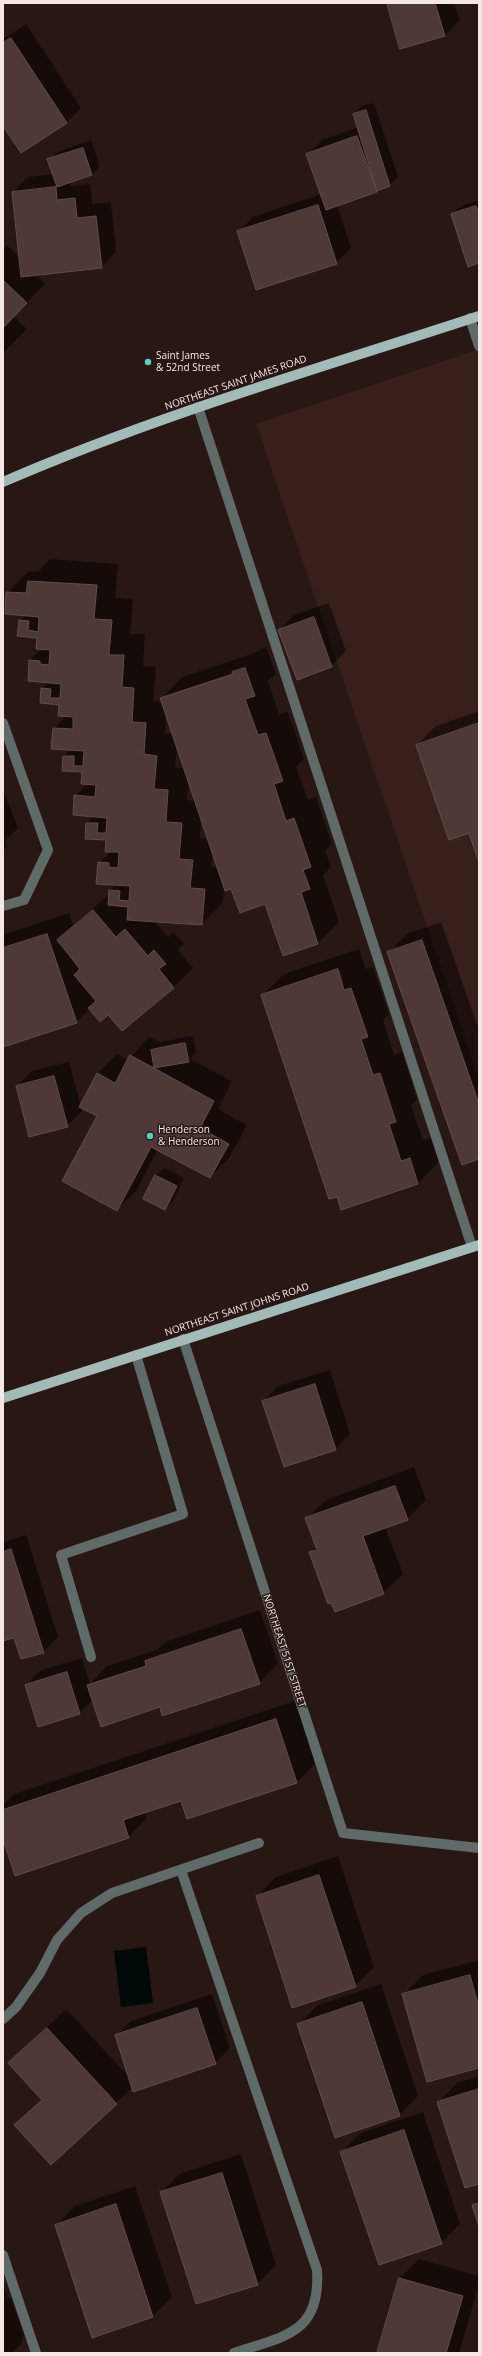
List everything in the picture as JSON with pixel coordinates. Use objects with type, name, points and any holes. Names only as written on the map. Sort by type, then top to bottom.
[{"type":"main road","name":"NORTHEAST SAINT JAMES ROAD","points":[[3,482],[74,452],[198,407],[475,317]]},
{"type":"main road","name":"NORTHEAST SAINT JOHNS ROAD","points":[[3,1398],[475,1246]]},
{"type":"street","points":[[475,317],[479,346]]},
{"type":"street","points":[[198,407],[475,1246]]},
{"type":"street","points":[[3,723],[48,850],[24,900],[3,906]]},
{"type":"street","name":"NORTHEAST 51ST STREET","points":[[184,1339],[342,1833],[479,1848]]},
{"type":"street","points":[[91,1657],[61,1555],[183,1514],[136,1355]]},
{"type":"street","points":[[3,2019],[16,2007],[40,1973],[56,1940],[81,1913],[112,1893],[259,1843]]},
{"type":"street","points":[[181,1870],[316,2270],[318,2288],[314,2305],[305,2321],[293,2333],[234,2353]]},
{"type":"street","points":[[3,2256],[36,2353]]},
{"type":"shaded area","points":[[479,349],[479,1079],[256,424]]},
{"type":"shaded area","points":[[146,1947],[153,2003],[121,2007],[114,1951]]},
{"type":"building","points":[[387,3],[435,3],[445,36],[400,49]]},
{"type":"building","points":[[11,38],[67,123],[21,153],[3,126],[3,43]]},
{"type":"building","points":[[366,110],[390,186],[377,191],[353,114]]},
{"type":"building","points":[[357,136],[377,192],[326,210],[306,154]]},
{"type":"building","points":[[83,148],[92,175],[57,187],[47,159]]},
{"type":"building","points":[[56,187],[57,200],[75,198],[77,218],[96,216],[102,268],[21,277],[12,192]]},
{"type":"building","points":[[318,205],[337,264],[256,290],[237,231]]},
{"type":"building","points":[[476,206],[479,213],[479,263],[468,267],[451,214]]},
{"type":"building","points":[[3,280],[27,303],[3,328]]},
{"type":"building","points":[[28,581],[97,585],[94,619],[112,620],[109,655],[124,655],[122,687],[134,688],[132,722],[146,723],[144,754],[157,756],[154,789],[168,790],[166,822],[182,823],[179,859],[193,860],[190,888],[205,889],[202,925],[127,920],[128,907],[108,905],[109,890],[120,891],[119,900],[129,901],[130,886],[96,884],[98,862],[109,863],[109,867],[118,868],[119,852],[105,852],[106,840],[85,839],[86,823],[98,823],[97,833],[106,833],[107,818],[73,815],[74,795],[95,797],[96,785],[81,784],[82,772],[62,771],[63,756],[74,756],[74,766],[83,766],[84,751],[51,749],[53,728],[73,729],[73,717],[58,716],[59,705],[40,703],[41,688],[51,689],[50,698],[60,698],[61,684],[28,681],[29,660],[40,661],[40,664],[49,665],[50,650],[36,649],[37,638],[17,636],[19,620],[29,621],[28,630],[38,632],[39,617],[5,614],[6,592],[26,593]]},
{"type":"building","points":[[314,617],[332,667],[297,680],[278,630]]},
{"type":"building","points":[[245,668],[255,696],[245,699],[258,735],[266,733],[283,781],[274,784],[286,821],[294,818],[311,867],[303,870],[310,889],[301,892],[318,944],[283,956],[265,904],[240,913],[231,889],[225,891],[160,698],[233,674],[232,672]]},
{"type":"building","points":[[479,723],[478,860],[469,833],[449,840],[416,745]]},
{"type":"building","points":[[93,910],[116,937],[125,929],[148,956],[154,950],[166,964],[159,969],[174,988],[122,1031],[108,1015],[100,1022],[88,1008],[96,1001],[74,975],[80,969],[57,940]]},
{"type":"building","points":[[47,934],[77,1023],[3,1047],[3,948]]},
{"type":"building","points":[[422,940],[479,1104],[479,1159],[462,1165],[387,952]]},
{"type":"building","points":[[338,969],[344,990],[351,988],[368,1037],[361,1039],[373,1075],[380,1073],[396,1122],[389,1124],[401,1161],[410,1158],[418,1184],[341,1210],[337,1197],[329,1199],[261,995]]},
{"type":"building","points":[[185,1043],[189,1062],[154,1068],[151,1050]]},
{"type":"building","name":"Henderson & Henderson","points":[[130,1055],[214,1101],[200,1128],[229,1144],[210,1178],[151,1147],[117,1211],[62,1181],[97,1116],[79,1107],[97,1073],[115,1083]]},
{"type":"building","points":[[54,1076],[68,1127],[29,1137],[16,1086]]},
{"type":"building","points":[[155,1175],[177,1186],[165,1210],[143,1199]]},
{"type":"building","points":[[315,1384],[336,1450],[284,1467],[262,1401]]},
{"type":"building","points":[[395,1486],[408,1520],[363,1536],[384,1594],[335,1612],[331,1603],[328,1604],[309,1552],[317,1550],[305,1518]]},
{"type":"building","points":[[11,1549],[44,1653],[21,1659],[14,1638],[3,1641],[3,1552]]},
{"type":"building","points":[[241,1629],[260,1684],[162,1716],[160,1707],[101,1727],[87,1685],[146,1666],[145,1661]]},
{"type":"building","points":[[67,1672],[80,1714],[38,1727],[25,1685]]},
{"type":"building","points":[[276,1719],[297,1783],[187,1819],[181,1801],[123,1820],[129,1838],[15,1876],[3,1839],[3,1810]]},
{"type":"building","points":[[319,1875],[356,1987],[292,2008],[256,1896]]},
{"type":"building","points":[[470,1975],[479,2008],[479,2068],[427,2082],[402,1994]]},
{"type":"building","points":[[362,2002],[400,2116],[335,2138],[297,2024]]},
{"type":"building","points":[[197,2008],[216,2064],[133,2092],[115,2035]]},
{"type":"building","points":[[47,2028],[117,2104],[51,2165],[14,2125],[42,2100],[8,2063]]},
{"type":"building","points":[[479,2089],[479,2184],[465,2188],[437,2102]]},
{"type":"building","points":[[404,2130],[442,2244],[379,2265],[340,2152]]},
{"type":"building","points":[[222,2173],[258,2285],[196,2304],[160,2192]]},
{"type":"building","points":[[479,2203],[479,2227],[472,2205]]},
{"type":"building","points":[[116,2204],[153,2317],[92,2338],[55,2225]]},
{"type":"building","points":[[399,2278],[463,2296],[446,2353],[377,2353]]},
{"type":"place","name":"Saint James & 52nd Street","points":[[148,362]]},
{"type":"place","name":"Henderson & Henderson","points":[[150,1136]]}]
